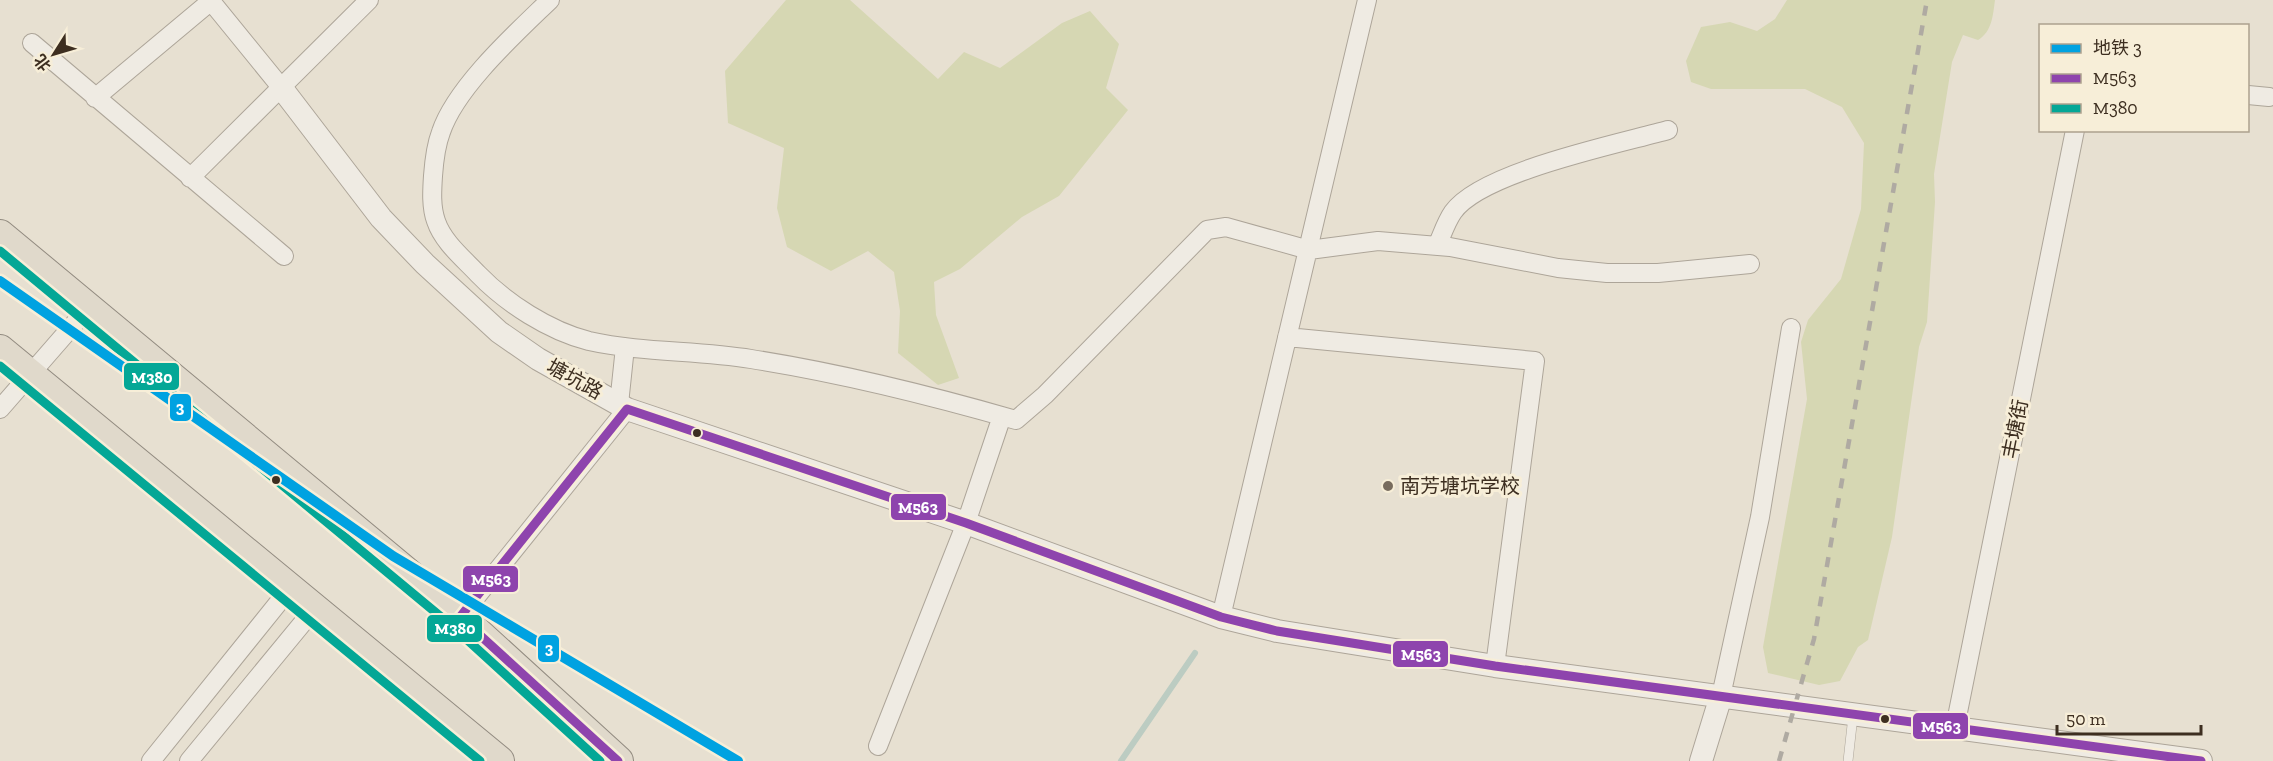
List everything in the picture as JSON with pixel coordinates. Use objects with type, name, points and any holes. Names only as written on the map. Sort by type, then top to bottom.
[{"type":"highway","points":[[0,235],[460,617],[618,761]]},
{"type":"highway","points":[[0,350],[291,587],[499,761]]},
{"type":"street","points":[[190,178],[369,0]]},
{"type":"street","points":[[550,0],[501,49],[455,104],[441,132],[434,165],[432,195],[436,222],[448,243],[485,280],[513,305],[545,323],[587,340],[625,347],[760,360],[875,382],[1016,420],[1045,395],[1207,230],[1226,227],[1309,250],[1378,241],[1437,246],[1558,268],[1607,273],[1658,273],[1750,264]]},
{"type":"street","points":[[1221,617],[1367,0]]},
{"type":"street","points":[[95,98],[211,1],[280,86]]},
{"type":"street","points":[[32,43],[285,256]]},
{"type":"street","name":"塘坑路","points":[[280,86],[381,218],[425,264],[499,332],[538,359],[623,406],[966,523],[1221,617],[1277,631],[1495,666],[1955,726],[2201,761]]},
{"type":"street","points":[[2249,95],[2269,98]]},
{"type":"street","points":[[1437,246],[1453,212],[1466,199],[1493,184],[1526,170],[1668,130]]},
{"type":"street","name":"丰塘街","points":[[1955,726],[2074,132]]},
{"type":"street","points":[[0,409],[88,308]]},
{"type":"street","points":[[1701,761],[1721,696],[1760,517],[1791,328]]},
{"type":"street","points":[[1287,337],[1535,361],[1495,666]]},
{"type":"street","points":[[460,617],[623,406],[625,347]]},
{"type":"street","points":[[878,746],[966,523],[1002,416]]},
{"type":"street","points":[[151,761],[291,587]]},
{"type":"street","points":[[189,761],[315,608]]},
{"type":"lane","points":[[1848,761],[1853,713]]},
{"type":"green space","points":[[786,0],[850,0],[938,79],[964,52],[1000,68],[1062,23],[1090,11],[1119,44],[1106,88],[1128,110],[1059,196],[1022,217],[960,269],[934,282],[936,315],[959,378],[938,385],[898,353],[900,311],[894,272],[868,251],[831,271],[787,247],[777,208],[784,148],[728,123],[725,71]]},
{"type":"green space","points":[[1787,0],[1995,0],[1991,23],[1983,37],[1978,40],[1963,35],[1952,62],[1934,174],[1935,202],[1927,322],[1919,347],[1892,537],[1868,640],[1858,647],[1840,681],[1819,685],[1768,673],[1763,647],[1807,399],[1801,342],[1808,320],[1841,279],[1861,209],[1864,143],[1842,107],[1805,89],[1711,89],[1691,82],[1686,61],[1701,27],[1730,22],[1757,31],[1775,19]]},
{"type":"waterway","points":[[1121,761],[1195,653]]},
{"type":"railway","points":[[1779,761],[1814,639],[1927,0]]},
{"type":"metro line","name":"3","points":[[0,281],[393,556],[738,761]]},
{"type":"transit line","name":"M380","points":[[0,251],[452,626],[600,761]]},
{"type":"transit line","name":"M380","points":[[0,366],[480,761]]},
{"type":"transit line","name":"M563","points":[[618,761],[460,617],[627,409],[966,523],[1221,617],[1277,631],[1495,666],[2201,761]]},
{"type":"place","name":"南芳塘坑学校","points":[[1388,486]]}]
